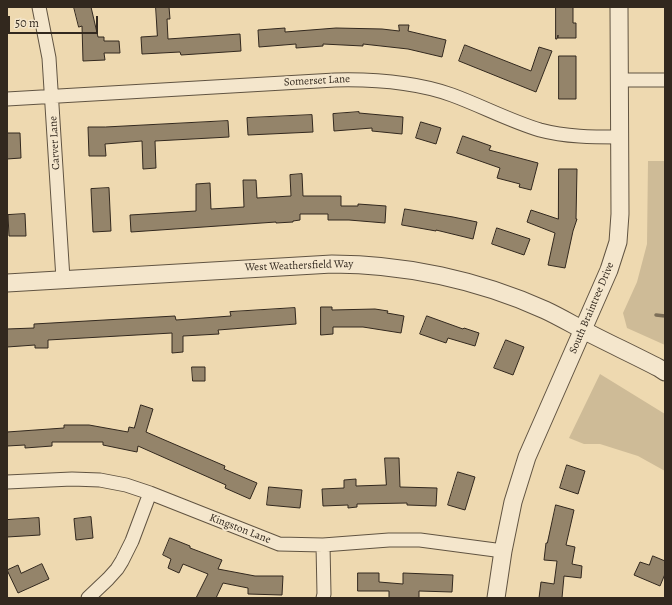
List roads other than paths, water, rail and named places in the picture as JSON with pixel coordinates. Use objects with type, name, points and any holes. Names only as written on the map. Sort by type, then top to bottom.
[{"type":"street","name":"Carver Lane","points":[[39,7],[49,58],[63,279]]},
{"type":"street","name":"South Braintree Drive","points":[[496,598],[503,551],[513,502],[527,458],[609,270],[618,242],[620,214],[619,7]]},
{"type":"street","name":"Somerset Lane","points":[[7,99],[359,79],[419,86],[452,95],[522,124],[541,130],[585,137],[619,137]]},
{"type":"street","points":[[619,80],[665,80]]},
{"type":"street","name":"West Weathersfield Way","points":[[7,283],[332,264],[390,267],[429,273],[483,287],[512,297],[564,320],[665,372]]},
{"type":"street","name":"Kingston Lane","points":[[7,482],[72,479],[100,480],[150,493],[279,544],[323,545],[390,540],[420,540],[503,551]]},
{"type":"street","points":[[88,598],[108,579],[122,561],[132,541],[150,493]]},
{"type":"street","points":[[323,545],[323,598]]},
{"type":"waterway","points":[[656,315],[665,316]]}]
